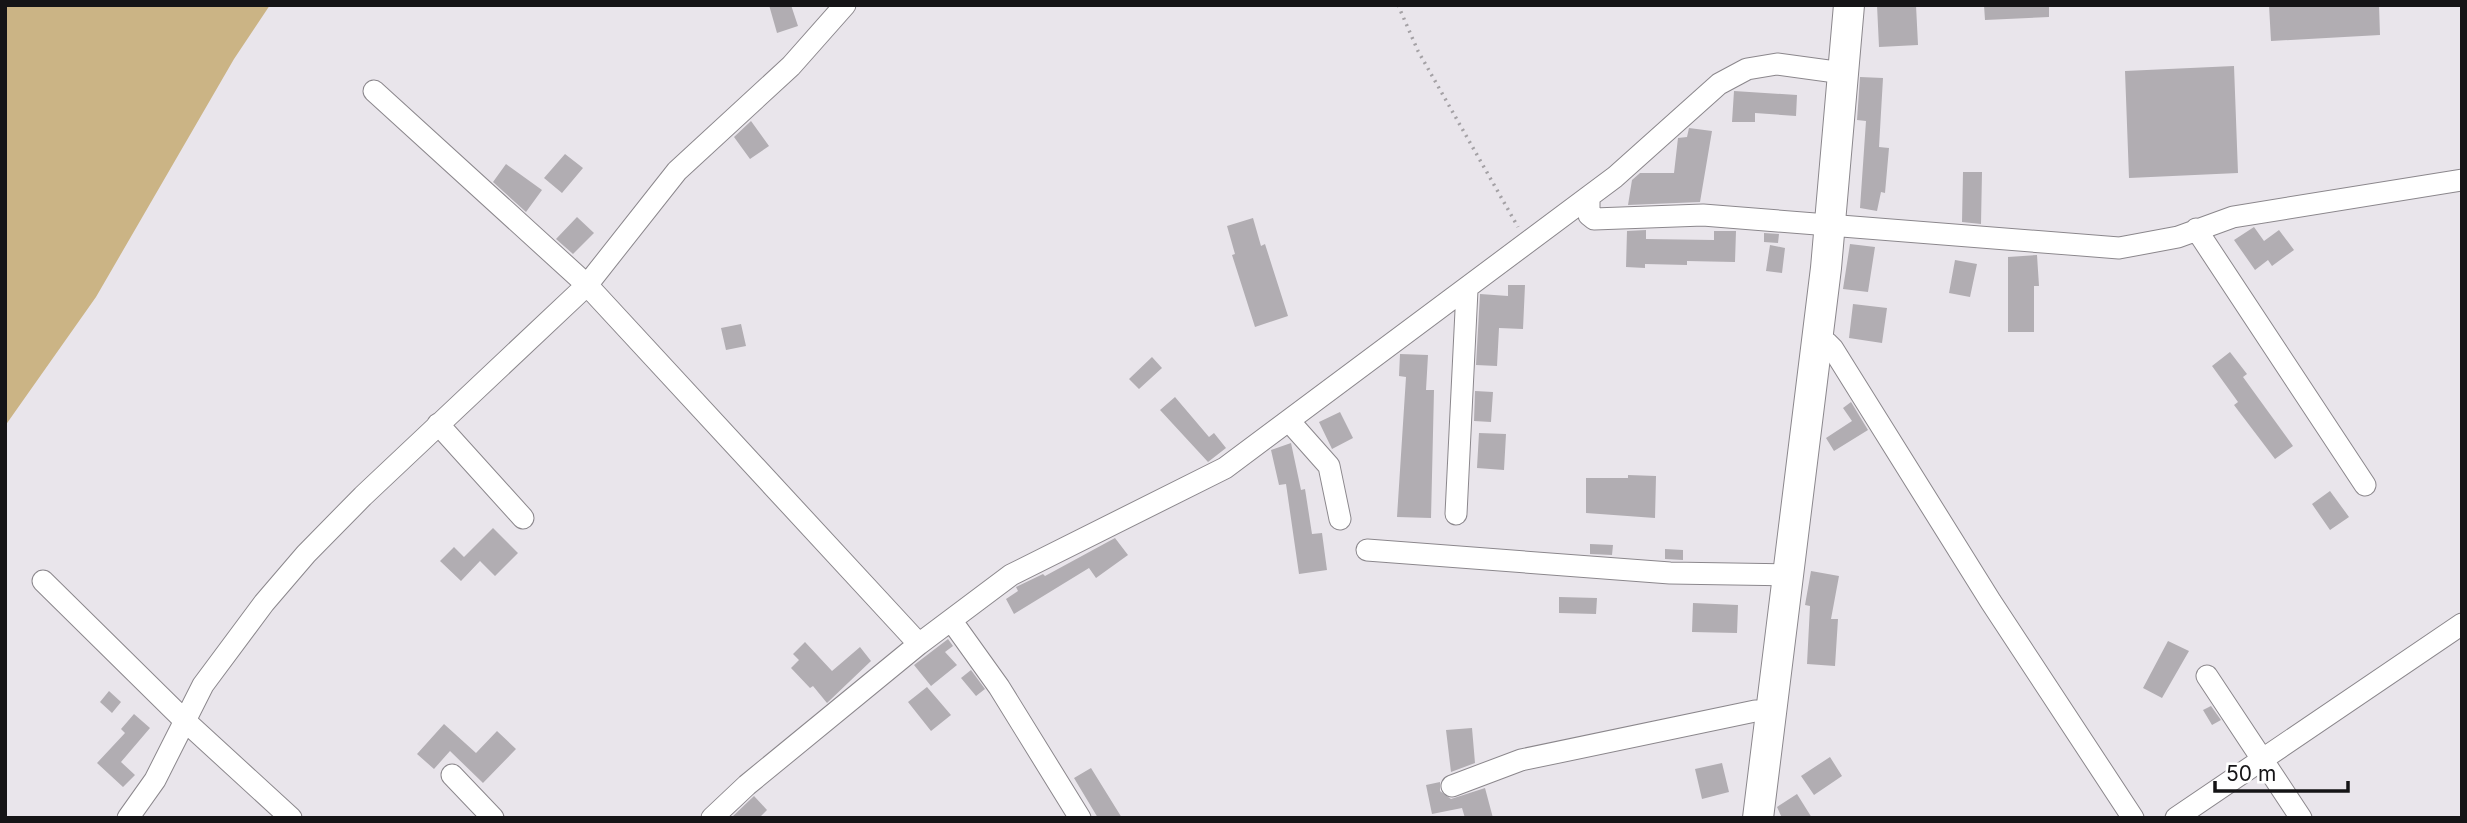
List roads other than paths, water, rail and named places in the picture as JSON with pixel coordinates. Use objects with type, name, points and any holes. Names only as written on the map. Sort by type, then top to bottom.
[{"type":"street","points":[[128,818],[155,780],[203,685],[264,603],[363,496],[587,285],[677,172],[791,66],[845,5]]},
{"type":"street","points":[[1758,818],[1818,341],[1849,5]]},
{"type":"street","points":[[712,818],[747,785],[919,644],[1011,575],[1224,468],[1589,197],[1719,84],[1747,69],[1777,64],[1843,73]]},
{"type":"street","points":[[374,91],[587,285],[919,644]]},
{"type":"street","points":[[1589,197],[1590,215],[1594,219],[1703,215],[2104,248],[2135,246],[2233,218],[2462,180]]},
{"type":"street","points":[[2196,229],[2365,485]]},
{"type":"street","points":[[1456,514],[1467,290]]},
{"type":"street","points":[[1818,341],[1827,343],[1833,349],[1991,602],[2133,818]]},
{"type":"street","points":[[1289,421],[1329,466],[1340,519]]},
{"type":"street","points":[[438,424],[523,517]]},
{"type":"street","points":[[1367,550],[1670,573],[1789,575]]},
{"type":"street","points":[[43,581],[184,719],[291,818]]},
{"type":"street","points":[[951,620],[999,687],[1080,818]]},
{"type":"street","points":[[2176,818],[2462,624]]},
{"type":"street","points":[[2207,676],[2301,818]]},
{"type":"street","points":[[1452,786],[1521,760],[1755,711],[1772,711]]},
{"type":"street","points":[[452,775],[493,818]]}]
